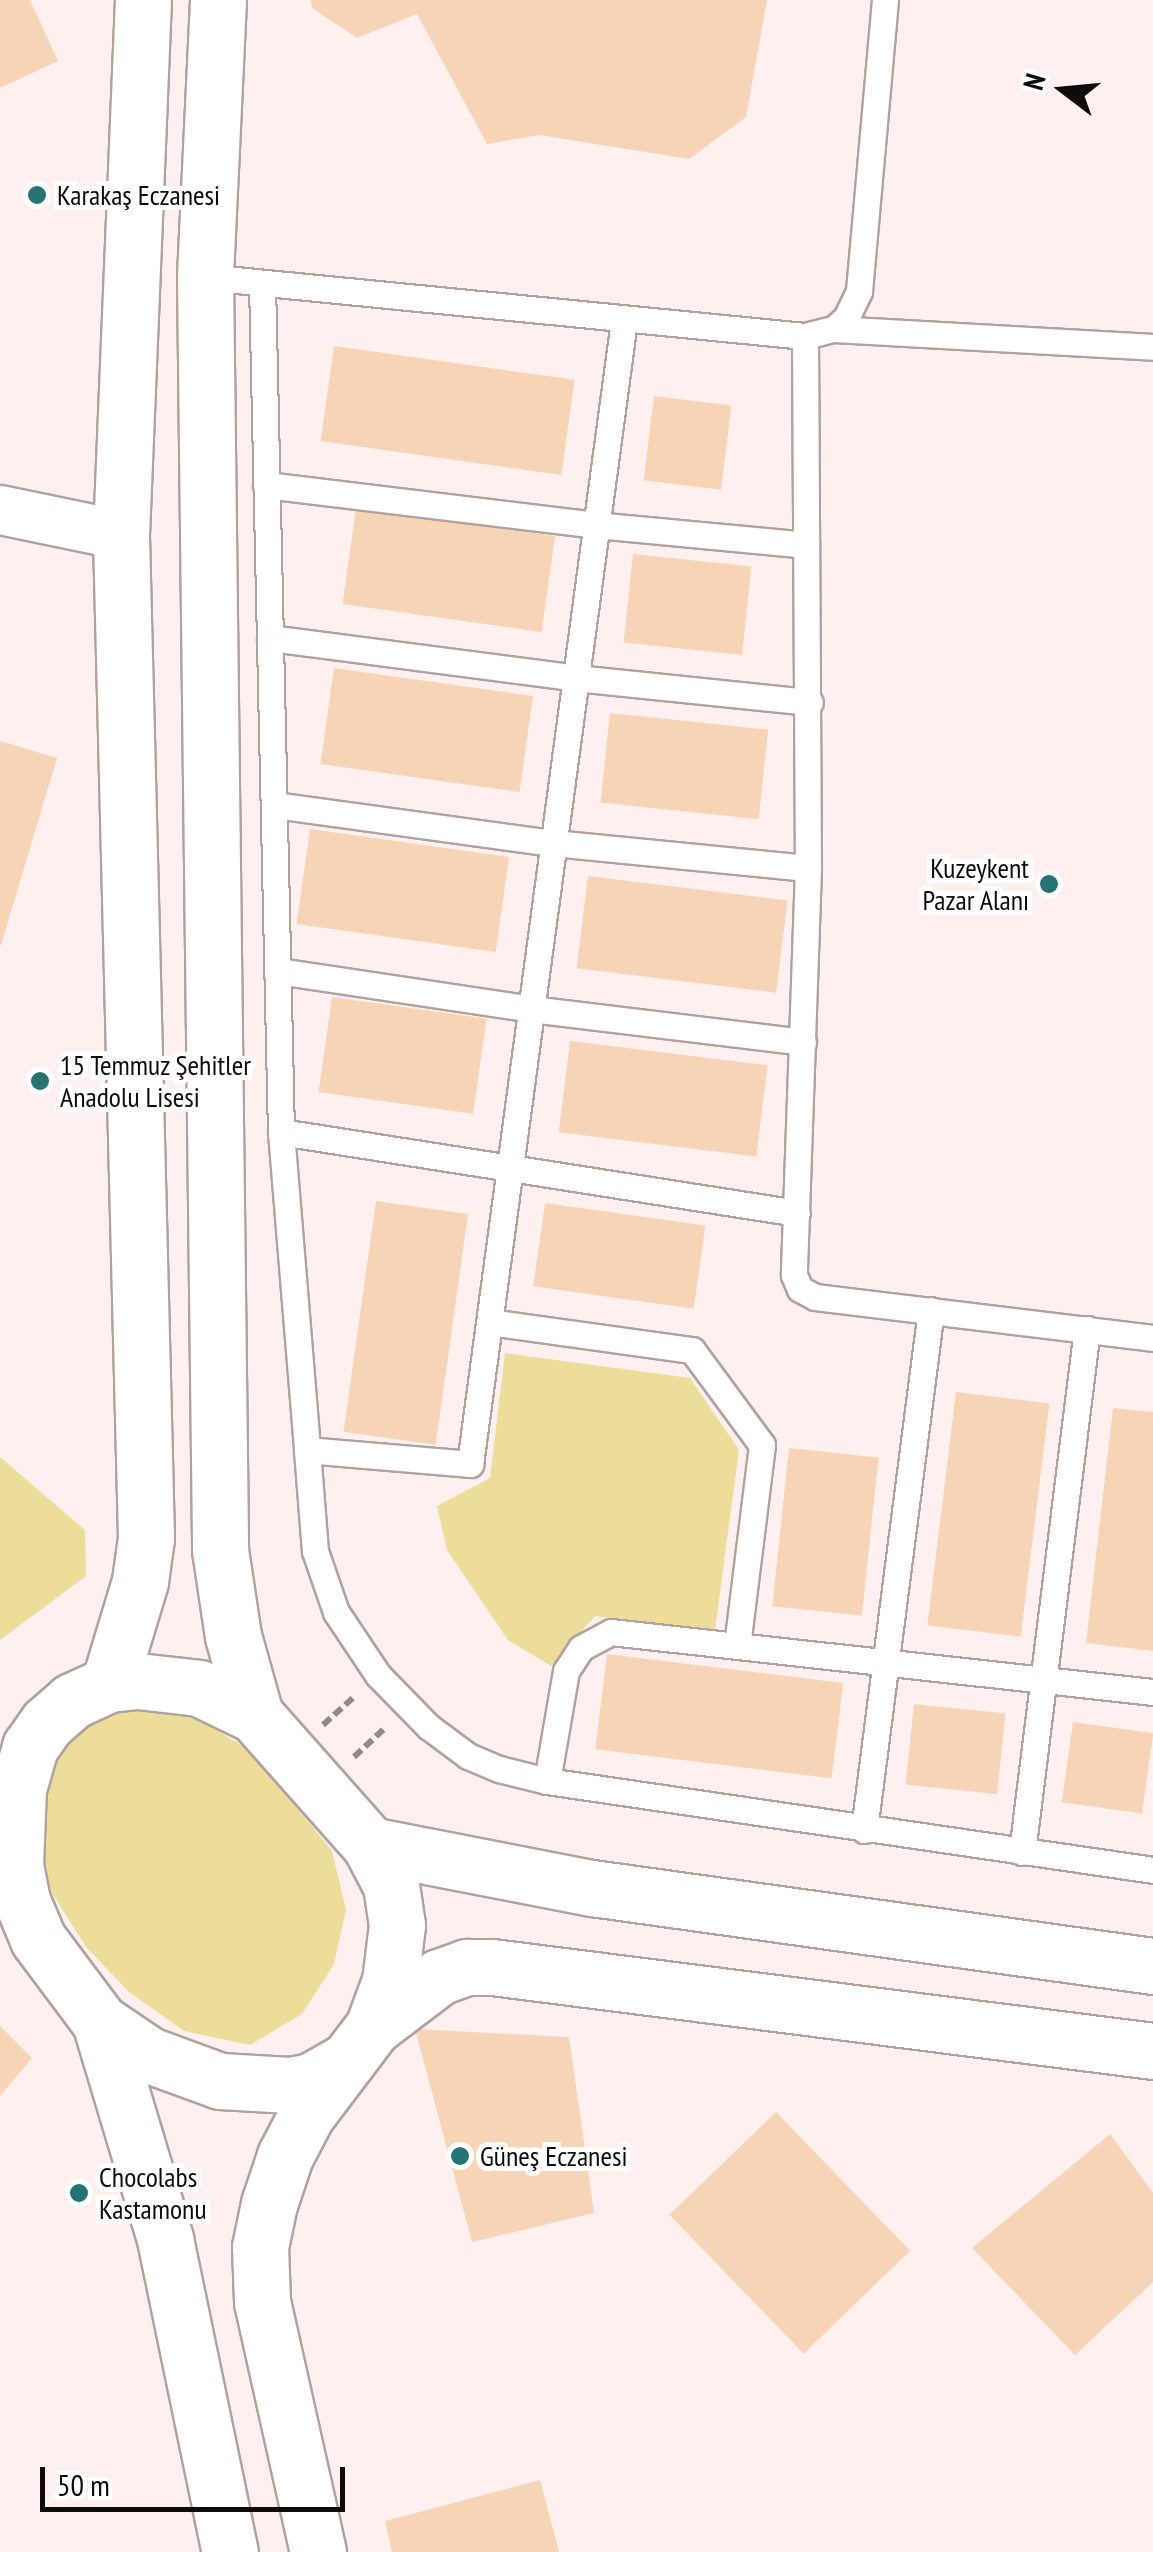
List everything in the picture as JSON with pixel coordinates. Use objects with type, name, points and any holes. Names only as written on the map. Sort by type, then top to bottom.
[{"type":"main road","points":[[109,1684],[140,1581],[146,1538],[121,534],[143,0]]},
{"type":"main road","points":[[218,0],[206,277],[220,1550],[233,1636],[288,1753]]},
{"type":"main road","points":[[230,2552],[164,2239],[100,2022],[32,1926],[22,1902],[15,1827],[18,1790],[30,1747],[72,1701],[109,1684],[138,1681],[199,1688],[288,1753],[370,1846],[391,1885],[397,1925],[390,1981],[361,2044],[307,2114],[286,2156],[260,2247],[262,2301],[318,2552]]},
{"type":"main road","points":[[370,1846],[592,1888],[1153,1966]]},
{"type":"main road","points":[[100,2022],[149,2055],[220,2081],[290,2086],[311,2081],[439,1977],[480,1966],[1153,2051]]},
{"type":"street","points":[[0,510],[121,534]]},
{"type":"lane","points":[[834,330],[846,318],[859,291],[885,0]]},
{"type":"lane","points":[[206,277],[806,336],[834,330],[1153,348]]},
{"type":"lane","points":[[262,282],[281,1132],[311,1523],[323,1582],[354,1645],[408,1707],[468,1756],[499,1769],[548,1781],[864,1830],[1153,1870]]},
{"type":"lane","points":[[307,1450],[470,1464],[624,321]]},
{"type":"lane","points":[[806,336],[808,868],[794,1275],[806,1293],[1153,1338]]},
{"type":"lane","points":[[266,484],[596,526],[806,545]]},
{"type":"lane","points":[[270,638],[576,678],[810,702]]},
{"type":"lane","points":[[275,805],[554,843],[808,868]]},
{"type":"lane","points":[[278,971],[531,1009],[803,1042]]},
{"type":"lane","points":[[281,1132],[797,1213]]},
{"type":"lane","points":[[864,1830],[931,1310]]},
{"type":"lane","points":[[490,1322],[692,1350],[762,1445],[736,1646]]},
{"type":"lane","points":[[1022,1852],[1087,1329]]},
{"type":"lane","points":[[548,1781],[566,1671],[590,1640],[623,1632],[1153,1692]]},
{"type":"path","points":[[288,1753],[378,1675]]},
{"type":"path","points":[[288,1753],[408,1707]]},
{"type":"shaded area","points":[[505,1353],[690,1378],[739,1450],[715,1630],[595,1616],[551,1666],[508,1640],[447,1550],[437,1506],[490,1478]]},
{"type":"shaded area","points":[[0,1457],[85,1530],[86,1576],[0,1640]]},
{"type":"shaded area","points":[[134,1706],[200,1720],[251,1751],[332,1851],[346,1910],[334,1964],[302,2014],[250,2045],[184,2031],[129,1992],[86,1947],[52,1893],[32,1835],[39,1774],[71,1724]]},
{"type":"building","points":[[0,0],[30,0],[58,61],[0,88]]},
{"type":"building","points":[[311,0],[767,0],[746,117],[689,159],[539,135],[487,144],[417,14],[357,38],[312,8]]},
{"type":"building","points":[[334,346],[575,380],[561,475],[321,441]]},
{"type":"building","points":[[654,396],[731,406],[721,490],[644,480]]},
{"type":"building","points":[[356,508],[555,536],[542,632],[343,604]]},
{"type":"building","points":[[633,554],[751,566],[742,655],[624,643]]},
{"type":"building","points":[[334,668],[533,696],[520,792],[321,764]]},
{"type":"building","points":[[610,713],[768,730],[759,819],[601,803]]},
{"type":"building","points":[[0,741],[57,758],[1,945],[0,945]]},
{"type":"building","points":[[310,829],[509,857],[496,952],[297,924]]},
{"type":"building","points":[[588,876],[788,900],[776,993],[577,968]]},
{"type":"building","points":[[332,997],[486,1019],[473,1114],[319,1092]]},
{"type":"building","points":[[570,1041],[768,1065],[756,1157],[559,1132]]},
{"type":"building","points":[[376,1201],[468,1214],[436,1445],[344,1432]]},
{"type":"building","points":[[545,1203],[705,1226],[694,1309],[533,1286]]},
{"type":"building","points":[[956,1392],[1049,1403],[1021,1637],[927,1625]]},
{"type":"building","points":[[1113,1408],[1153,1412],[1153,1651],[1086,1643]]},
{"type":"building","points":[[789,1448],[879,1457],[862,1616],[772,1606]]},
{"type":"building","points":[[607,1654],[843,1683],[832,1778],[595,1749]]},
{"type":"building","points":[[914,1704],[1005,1714],[997,1794],[906,1785]]},
{"type":"building","points":[[1073,1722],[1153,1733],[1142,1813],[1062,1802]]},
{"type":"building","points":[[0,2026],[32,2058],[0,2096]]},
{"type":"building","points":[[415,2029],[569,2037],[594,2213],[472,2242]]},
{"type":"building","points":[[776,2112],[910,2251],[804,2354],[670,2215]]},
{"type":"building","points":[[1110,2134],[1153,2193],[1153,2282],[1075,2355],[972,2248]]},
{"type":"building","points":[[540,2480],[559,2552],[392,2552],[385,2521]]},
{"type":"place","name":"Karakaş Eczanesi","points":[[37,195]]},
{"type":"place","name":"Kuzeykent Pazar Alanı","points":[[1049,884]]},
{"type":"place","name":"15 Temmuz Şehitler Anadolu Lisesi","points":[[40,1081]]},
{"type":"place","name":"Güneş Eczanesi","points":[[460,2156]]},
{"type":"place","name":"Chocolabs Kastamonu","points":[[79,2193]]}]
